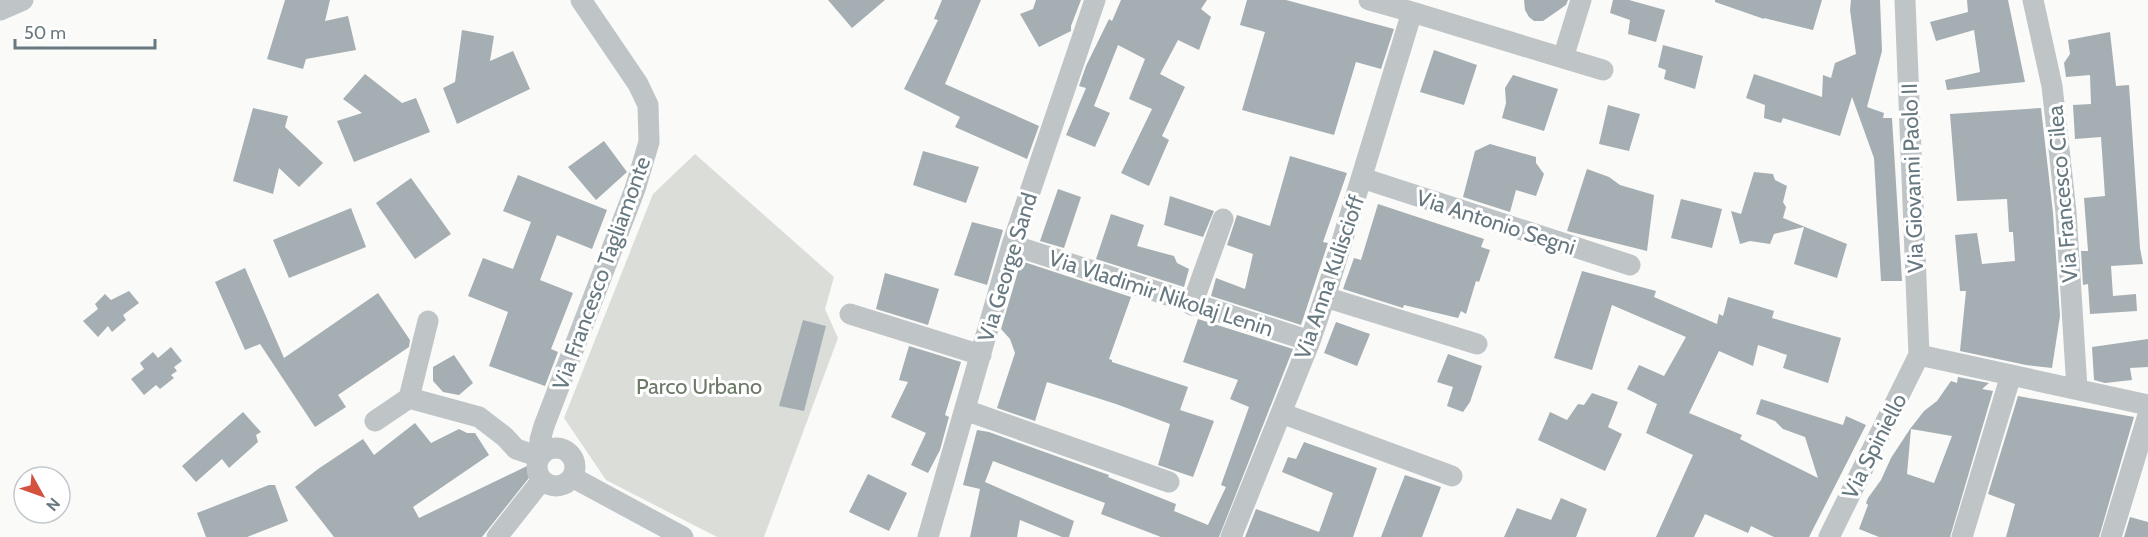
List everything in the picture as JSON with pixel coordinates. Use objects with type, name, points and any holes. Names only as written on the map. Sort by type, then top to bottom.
[{"type":"street","points":[[0,10],[23,0]]},
{"type":"street","name":"Via Francesco Tagliamonte","points":[[540,457],[540,440],[544,426],[635,189],[649,142],[648,105],[638,84],[581,0]]},
{"type":"street","name":"Via George Sand","points":[[928,537],[1012,245],[1095,0]]},
{"type":"street","points":[[1369,0],[1603,70]]},
{"type":"street","points":[[1563,58],[1581,0]]},
{"type":"street","name":"Via Giovanni Paolo II","points":[[1905,0],[1919,355]]},
{"type":"street","name":"Via Francesco Cilea","points":[[2033,0],[2052,86],[2066,212],[2077,389]]},
{"type":"street","name":"Via Anna Kuliscioff","points":[[1231,537],[1310,341],[1412,12]]},
{"type":"street","name":"Via Antonio Segni","points":[[1362,178],[1630,265]]},
{"type":"street","points":[[1192,305],[1223,219]]},
{"type":"street","name":"Via Vladimir Nikolaj Lenin","points":[[1012,245],[1192,305],[1310,341]]},
{"type":"street","points":[[1325,297],[1477,344]]},
{"type":"street","points":[[850,314],[981,355]]},
{"type":"street","points":[[375,421],[409,398],[428,321]]},
{"type":"street","points":[[1919,355],[2148,405]]},
{"type":"street","name":"Via Spiniello","points":[[1828,537],[1919,355]]},
{"type":"street","points":[[1962,537],[2011,375]]},
{"type":"street","points":[[409,398],[479,417],[505,437],[516,449],[540,457]]},
{"type":"street","points":[[965,410],[1169,482]]},
{"type":"street","points":[[1281,413],[1452,476]]},
{"type":"street","points":[[2111,537],[2148,415]]},
{"type":"street","points":[[562,448],[568,451],[575,468],[572,477],[566,483],[554,486],[542,480],[537,469],[540,457],[550,449],[562,448]]},
{"type":"street","points":[[572,477],[683,537]]},
{"type":"street","points":[[496,537],[542,480]]},
{"type":"green space","name":"Parco Urbano","points":[[695,154],[834,277],[825,309],[838,338],[764,537],[717,537],[606,480],[564,418],[653,194]]},
{"type":"building","points":[[285,0],[330,0],[325,21],[348,16],[356,50],[306,59],[303,69],[267,59]]},
{"type":"building","points":[[828,0],[885,0],[852,28]]},
{"type":"building","points":[[942,0],[981,0],[945,84],[1039,126],[1027,159],[955,127],[960,117],[904,89],[938,20],[934,19]]},
{"type":"building","points":[[1036,0],[1081,0],[1071,31],[1039,47],[1020,14],[1033,9]]},
{"type":"building","points":[[1121,0],[1207,0],[1201,9],[1211,17],[1199,50],[1178,40],[1160,74],[1185,87],[1162,136],[1169,140],[1149,186],[1121,173],[1152,109],[1129,99],[1145,59],[1118,45],[1094,106],[1110,113],[1095,147],[1066,135],[1086,88],[1079,86],[1086,66],[1109,19],[1112,21]]},
{"type":"building","points":[[1247,0],[1286,0],[1394,29],[1381,69],[1356,62],[1334,135],[1242,110],[1265,32],[1240,25]]},
{"type":"building","points":[[1524,0],[1568,0],[1566,5],[1543,21],[1534,21],[1525,10]]},
{"type":"building","points":[[1613,0],[1629,0],[1665,10],[1656,42],[1628,34],[1630,20],[1610,13]]},
{"type":"building","points":[[1715,0],[1822,0],[1813,30],[1764,19],[1715,2]]},
{"type":"building","points":[[1851,0],[1880,0],[1882,51],[1867,107],[1884,113],[1883,118],[1892,118],[1902,281],[1881,281],[1874,158],[1852,97],[1840,136],[1783,118],[1781,123],[1764,118],[1765,105],[1746,98],[1754,74],[1822,97],[1823,75],[1831,78],[1835,63],[1856,54],[1850,10]]},
{"type":"building","points":[[1967,0],[2008,0],[2025,82],[1947,90],[1945,80],[1980,72],[1974,30],[1936,41],[1930,22],[1968,12]]},
{"type":"building","points":[[462,30],[494,36],[490,61],[513,51],[530,89],[457,124],[443,88],[455,82]]},
{"type":"building","points":[[2110,32],[2116,86],[2129,85],[2143,264],[2111,266],[2113,296],[2136,294],[2137,311],[2090,314],[2088,284],[2083,285],[2081,251],[2088,251],[2084,198],[2105,196],[2101,137],[2075,139],[2073,105],[2091,104],[2090,75],[2066,77],[2064,63],[2070,54],[2068,40]]},
{"type":"building","points":[[1663,45],[1703,56],[1695,89],[1664,79],[1666,70],[1658,67]]},
{"type":"building","points":[[1434,50],[1477,65],[1464,105],[1420,92]]},
{"type":"building","points":[[365,74],[402,103],[416,98],[430,132],[354,162],[337,121],[362,113],[343,99]]},
{"type":"building","points":[[1513,75],[1558,89],[1544,131],[1502,118],[1506,103],[1505,88]]},
{"type":"building","points":[[1608,105],[1640,114],[1629,151],[1599,144]]},
{"type":"building","points":[[253,108],[288,116],[285,127],[323,163],[299,187],[279,168],[273,194],[233,181]]},
{"type":"building","points":[[2041,108],[2053,213],[2060,316],[2052,368],[1960,351],[1966,291],[1960,291],[1955,235],[1977,233],[1982,264],[2015,261],[2013,232],[2009,232],[2007,199],[1957,201],[1950,114]]},
{"type":"building","points":[[604,141],[627,172],[596,200],[568,167]]},
{"type":"building","points":[[1490,144],[1536,157],[1536,163],[1544,174],[1536,196],[1516,190],[1510,212],[1463,197],[1475,151]]},
{"type":"building","points":[[923,151],[979,167],[966,203],[913,185]]},
{"type":"building","points":[[1290,156],[1347,173],[1323,242],[1328,243],[1301,325],[1211,296],[1216,278],[1245,289],[1253,254],[1227,245],[1237,215],[1270,226]]},
{"type":"building","points":[[1587,169],[1609,177],[1620,185],[1654,195],[1647,251],[1567,231]]},
{"type":"building","points":[[1754,172],[1773,174],[1775,180],[1787,186],[1783,202],[1786,207],[1783,218],[1847,244],[1837,278],[1794,264],[1804,227],[1774,234],[1770,244],[1750,241],[1740,244],[1731,211],[1741,214]]},
{"type":"building","points":[[518,175],[607,210],[592,249],[557,235],[540,280],[573,293],[551,349],[558,352],[545,386],[489,366],[508,312],[468,296],[483,258],[513,269],[531,222],[503,211]]},
{"type":"building","points":[[411,178],[451,234],[415,259],[376,203]]},
{"type":"building","points":[[1058,189],[1081,197],[1064,248],[1040,241]]},
{"type":"building","points":[[1170,196],[1214,211],[1203,237],[1164,225]]},
{"type":"building","points":[[1681,199],[1722,209],[1712,248],[1671,238]]},
{"type":"building","points":[[1378,204],[1484,239],[1481,247],[1490,250],[1479,282],[1476,281],[1466,314],[1461,311],[1458,318],[1404,305],[1403,308],[1343,289],[1354,258],[1361,260]]},
{"type":"building","points":[[351,208],[366,247],[289,278],[273,240]]},
{"type":"building","points":[[1111,214],[1144,225],[1137,246],[1174,256],[1177,263],[1189,269],[1184,287],[1096,259]]},
{"type":"building","points":[[972,222],[1003,230],[987,285],[954,275]]},
{"type":"building","points":[[1021,261],[1131,297],[1109,359],[1112,362],[1188,387],[1180,410],[1214,421],[1193,477],[1158,465],[1170,424],[1116,404],[1047,382],[1035,421],[997,408],[1015,353],[1010,339],[1001,329]]},
{"type":"building","points":[[245,268],[284,358],[378,293],[410,340],[409,347],[338,395],[346,407],[315,427],[260,344],[245,350],[215,282]]},
{"type":"building","points":[[1582,271],[1656,291],[1654,297],[1717,324],[1719,314],[1723,316],[1728,297],[1774,311],[1772,318],[1841,338],[1828,383],[1783,368],[1787,355],[1758,345],[1753,366],[1719,351],[1689,413],[1742,435],[1740,439],[1818,478],[1805,437],[1783,429],[1775,421],[1756,414],[1761,399],[1843,425],[1846,416],[1866,425],[1809,537],[1774,537],[1751,526],[1748,533],[1705,514],[1694,537],[1656,537],[1693,455],[1646,433],[1657,404],[1627,389],[1639,365],[1664,376],[1686,337],[1612,305],[1592,370],[1554,358]]},
{"type":"building","points":[[885,273],[939,289],[928,325],[876,309]]},
{"type":"building","points":[[129,291],[139,303],[123,315],[126,320],[112,332],[108,326],[98,337],[83,321],[98,309],[95,304],[105,294],[111,300]]},
{"type":"building","points":[[1198,319],[1293,349],[1219,537],[1161,537],[1101,514],[1105,503],[993,461],[985,482],[1074,521],[1069,537],[1062,537],[1020,520],[1017,537],[970,537],[980,489],[963,485],[977,430],[989,432],[1109,475],[1108,477],[1176,504],[1174,511],[1208,525],[1226,487],[1221,485],[1249,407],[1230,399],[1238,380],[1183,362]]},
{"type":"building","points":[[803,320],[826,326],[804,411],[779,406]]},
{"type":"building","points":[[1336,322],[1370,334],[1357,366],[1324,353]]},
{"type":"building","points":[[2148,339],[2148,367],[2130,368],[2132,380],[2105,383],[2094,380],[2092,347]]},
{"type":"building","points":[[909,346],[961,362],[945,415],[949,417],[940,450],[928,473],[911,465],[926,433],[891,417],[908,382],[899,380]]},
{"type":"building","points":[[171,347],[182,361],[174,367],[177,371],[171,375],[174,378],[160,389],[156,385],[144,395],[131,379],[144,369],[140,363],[153,352],[158,358]]},
{"type":"building","points":[[1448,354],[1482,366],[1470,402],[1463,412],[1447,406],[1453,387],[1437,382]]},
{"type":"building","points":[[454,355],[473,383],[459,395],[443,392],[433,381],[433,367]]},
{"type":"building","points":[[1958,377],[1989,383],[1982,389],[1993,391],[1950,537],[1879,537],[1859,529],[1868,505],[1866,503],[1868,498],[1910,429],[1924,411],[1937,401],[1951,381],[1957,383]],"holes":[[[1911,429],[1952,436],[1934,483],[1907,474]]]},
{"type":"building","points":[[1592,393],[1618,402],[1608,427],[1622,434],[1605,471],[1538,440],[1550,412],[1567,420],[1578,404],[1584,405]]},
{"type":"building","points":[[2018,396],[2134,417],[2099,537],[2006,537],[2015,504],[1988,494]]},
{"type":"building","points":[[243,412],[261,432],[256,435],[258,442],[229,468],[222,459],[196,482],[182,466]]},
{"type":"building","points":[[415,423],[431,443],[459,429],[467,433],[475,433],[489,455],[413,507],[419,518],[527,466],[536,469],[482,537],[334,537],[295,487],[363,439],[374,455]]},
{"type":"building","points":[[1304,442],[1377,468],[1353,537],[1245,537],[1256,509],[1319,532],[1333,493],[1282,472],[1288,457],[1296,459]]},
{"type":"building","points":[[868,474],[907,493],[889,531],[849,512]]},
{"type":"building","points":[[1405,475],[1441,487],[1422,537],[1381,537]]},
{"type":"building","points":[[269,485],[275,485],[288,521],[247,537],[206,537],[197,513]]},
{"type":"building","points":[[1561,498],[1587,509],[1576,537],[1504,537],[1517,508],[1551,520]]},
{"type":"building","points":[[2130,517],[2148,522],[2148,537],[2124,537]]}]
